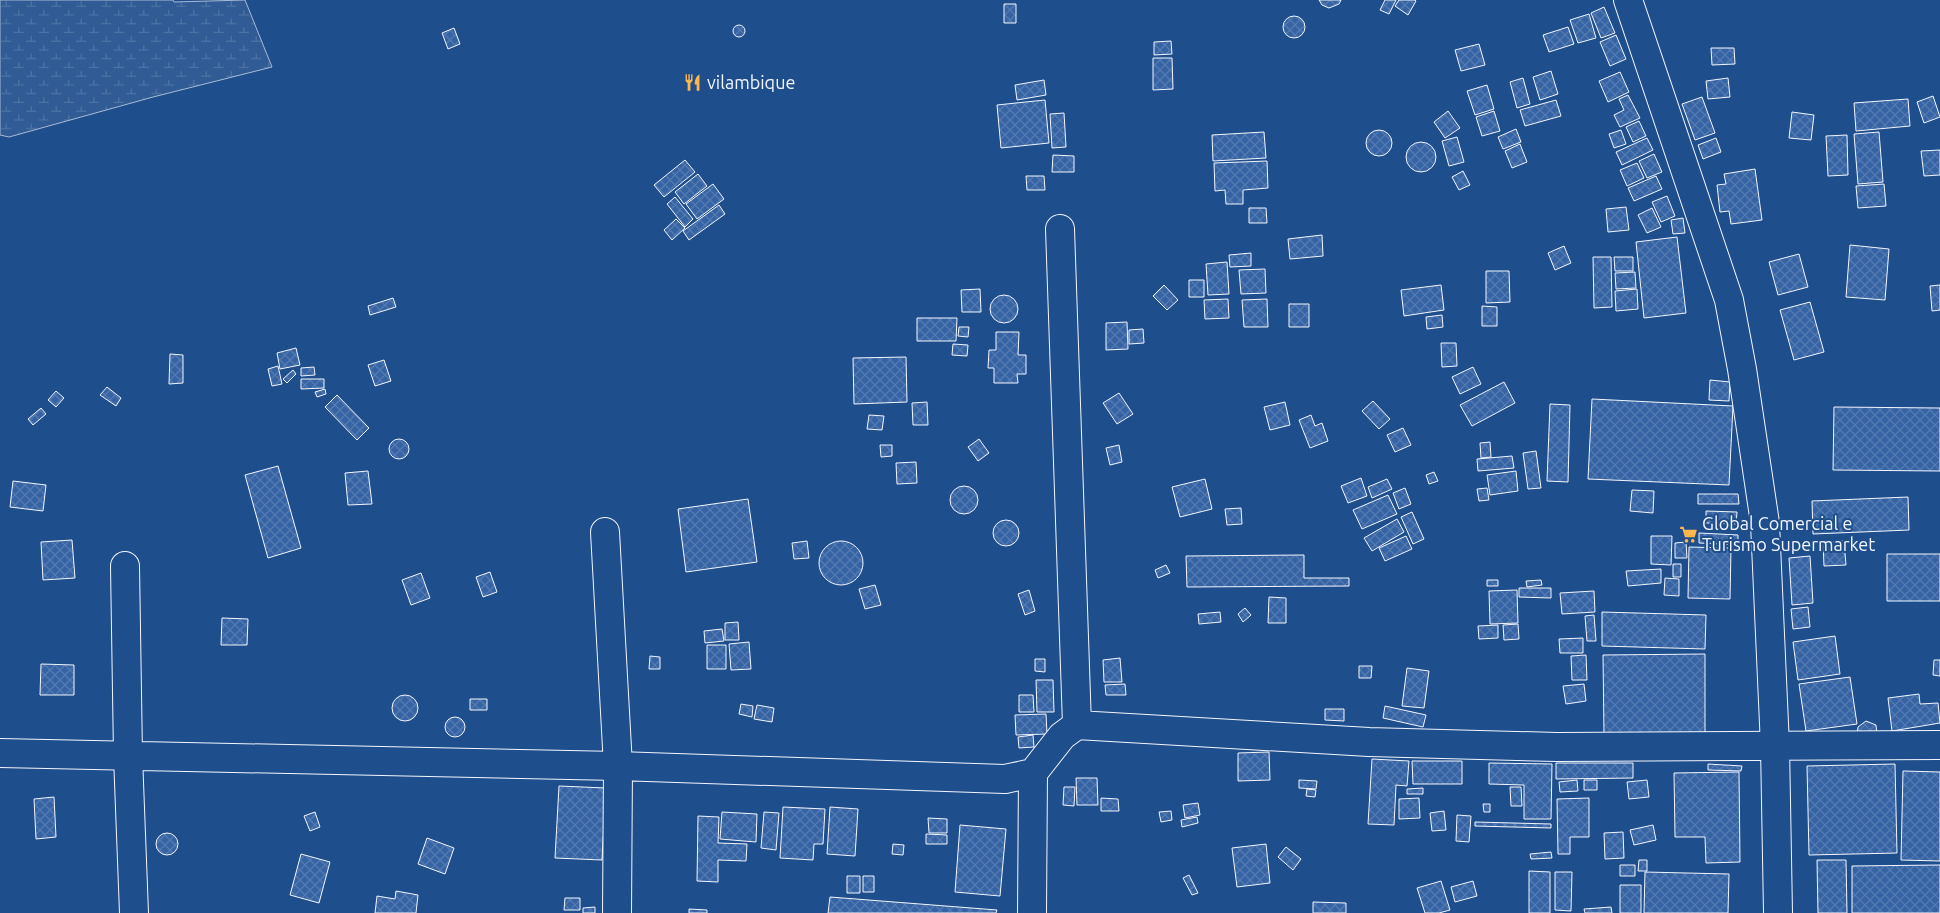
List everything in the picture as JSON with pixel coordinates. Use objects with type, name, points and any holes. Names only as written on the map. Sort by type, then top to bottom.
[{"type":"street","points":[[1628,0],[1729,300],[1742,369],[1765,523],[1775,746],[1778,913]]},
{"type":"street","points":[[1060,229],[1077,725]]},
{"type":"street","points":[[605,532],[618,766],[617,913]]},
{"type":"street","points":[[125,566],[128,756],[134,913]]},
{"type":"street","points":[[1032,913],[1033,773],[1062,736],[1077,725],[1389,742],[1557,747],[1940,745]]},
{"type":"street","points":[[0,753],[618,766],[1005,779],[1033,773]]},
{"type":"green space","points":[[0,0],[173,0],[174,2],[245,0],[272,67],[153,97],[9,137],[0,135]]},
{"type":"building","points":[[1319,0],[1341,0],[1339,4],[1329,8],[1322,5]]},
{"type":"building","points":[[1385,0],[1396,0],[1389,14],[1380,10]]},
{"type":"building","points":[[1399,0],[1416,1],[1408,15],[1395,6]]},
{"type":"building","points":[[1004,4],[1016,4],[1016,23],[1004,23]]},
{"type":"building","points":[[1604,7],[1615,33],[1601,38],[1591,13]]},
{"type":"building","points":[[1589,14],[1596,38],[1578,43],[1570,20]]},
{"type":"building","points":[[1294,16],[1302,19],[1305,27],[1302,35],[1294,38],[1286,35],[1283,27],[1286,19]]},
{"type":"building","points":[[737,25],[741,25],[745,31],[741,37],[737,37],[733,33],[733,29]]},
{"type":"building","points":[[1568,27],[1574,44],[1549,52],[1543,35]]},
{"type":"building","points":[[454,28],[460,44],[448,49],[442,33]]},
{"type":"building","points":[[1616,35],[1626,59],[1610,66],[1600,42]]},
{"type":"building","points":[[1171,41],[1172,54],[1154,55],[1154,42]]},
{"type":"building","points":[[1479,44],[1485,65],[1461,71],[1455,50]]},
{"type":"building","points":[[1711,48],[1734,48],[1735,64],[1712,65]]},
{"type":"building","points":[[1153,58],[1172,58],[1173,89],[1153,90]]},
{"type":"building","points":[[1551,71],[1558,94],[1540,100],[1533,77]]},
{"type":"building","points":[[1620,72],[1629,92],[1608,102],[1599,81]]},
{"type":"building","points":[[1523,78],[1530,104],[1517,108],[1510,82]]},
{"type":"building","points":[[1728,78],[1730,97],[1708,99],[1706,81]]},
{"type":"building","points":[[1044,80],[1046,95],[1017,100],[1015,85]]},
{"type":"building","points":[[1487,85],[1494,109],[1475,115],[1467,91]]},
{"type":"building","points":[[1628,95],[1640,118],[1620,127],[1614,115],[1624,110],[1619,99]]},
{"type":"building","points":[[1933,96],[1940,117],[1924,123],[1917,102]]},
{"type":"building","points":[[1702,97],[1715,133],[1695,140],[1682,104]]},
{"type":"building","points":[[1908,99],[1910,126],[1856,131],[1854,103]]},
{"type":"building","points":[[1045,100],[1049,143],[1001,148],[997,105]]},
{"type":"building","points":[[1556,100],[1561,116],[1525,126],[1520,110]]},
{"type":"building","points":[[1448,111],[1460,128],[1445,138],[1434,122]]},
{"type":"building","points":[[1494,111],[1500,131],[1482,136],[1476,117]]},
{"type":"building","points":[[1792,112],[1814,115],[1811,140],[1789,138]]},
{"type":"building","points":[[1064,113],[1066,147],[1052,148],[1050,114]]},
{"type":"building","points":[[1639,121],[1646,136],[1633,142],[1626,127]]},
{"type":"building","points":[[1516,129],[1521,142],[1503,149],[1498,137]]},
{"type":"building","points":[[1379,130],[1388,134],[1392,143],[1388,152],[1379,156],[1370,152],[1366,143],[1370,134]]},
{"type":"building","points":[[1621,130],[1626,144],[1614,148],[1609,134]]},
{"type":"building","points":[[1264,132],[1266,158],[1213,161],[1212,135]]},
{"type":"building","points":[[1879,132],[1883,182],[1858,184],[1854,134]]},
{"type":"building","points":[[1847,135],[1848,175],[1828,176],[1826,136]]},
{"type":"building","points":[[1457,137],[1464,162],[1449,166],[1442,141]]},
{"type":"building","points":[[1647,138],[1653,150],[1622,165],[1616,152]]},
{"type":"building","points":[[1716,138],[1721,152],[1703,159],[1698,145]]},
{"type":"building","points":[[1421,142],[1432,146],[1436,157],[1432,168],[1421,172],[1410,168],[1406,157],[1410,146]]},
{"type":"building","points":[[1520,144],[1527,162],[1512,168],[1505,151]]},
{"type":"building","points":[[1940,150],[1940,175],[1924,176],[1921,151]]},
{"type":"building","points":[[1654,154],[1662,172],[1647,178],[1639,161]]},
{"type":"building","points":[[1053,155],[1074,156],[1074,172],[1052,172]]},
{"type":"building","points":[[685,160],[695,172],[664,197],[654,185]]},
{"type":"building","points":[[1267,161],[1268,188],[1243,190],[1243,204],[1226,204],[1225,190],[1215,191],[1214,163]]},
{"type":"building","points":[[1637,163],[1644,178],[1627,186],[1620,170]]},
{"type":"building","points":[[1755,169],[1762,220],[1731,224],[1729,211],[1720,212],[1717,185],[1726,184],[1724,174]]},
{"type":"building","points":[[1463,171],[1470,185],[1459,190],[1452,177]]},
{"type":"building","points":[[698,174],[707,186],[684,204],[675,192]]},
{"type":"building","points":[[1026,176],[1044,176],[1045,190],[1027,190]]},
{"type":"building","points":[[1656,176],[1662,189],[1634,201],[1628,188]]},
{"type":"building","points":[[713,184],[724,199],[697,219],[686,204]]},
{"type":"building","points":[[1884,184],[1886,206],[1858,208],[1856,186]]},
{"type":"building","points":[[1667,196],[1675,216],[1661,222],[1652,202]]},
{"type":"building","points":[[675,197],[693,219],[685,227],[667,204]]},
{"type":"building","points":[[719,205],[725,214],[689,240],[683,231]]},
{"type":"building","points":[[1626,207],[1629,230],[1608,232],[1606,209]]},
{"type":"building","points":[[1249,208],[1266,208],[1267,223],[1249,223]]},
{"type":"building","points":[[1652,208],[1661,227],[1647,233],[1638,215]]},
{"type":"building","points":[[1683,218],[1685,233],[1673,234],[1671,220]]},
{"type":"building","points":[[676,219],[685,228],[672,240],[664,230]]},
{"type":"building","points":[[1322,235],[1323,256],[1290,259],[1288,239]]},
{"type":"building","points":[[1677,237],[1686,313],[1644,318],[1636,242]]},
{"type":"building","points":[[1850,245],[1889,249],[1885,300],[1846,297]]},
{"type":"building","points":[[1564,246],[1571,263],[1555,270],[1548,253]]},
{"type":"building","points":[[1251,253],[1251,266],[1230,267],[1229,255]]},
{"type":"building","points":[[1799,254],[1808,287],[1778,295],[1769,262]]},
{"type":"building","points":[[1593,257],[1611,257],[1612,307],[1594,308]]},
{"type":"building","points":[[1614,257],[1633,257],[1633,271],[1615,271]]},
{"type":"building","points":[[1227,262],[1229,294],[1208,295],[1206,264]]},
{"type":"building","points":[[1265,269],[1266,293],[1241,294],[1239,270]]},
{"type":"building","points":[[1486,271],[1509,271],[1510,302],[1486,303]]},
{"type":"building","points":[[1635,272],[1636,288],[1616,289],[1615,273]]},
{"type":"building","points":[[1189,280],[1204,280],[1204,297],[1189,297]]},
{"type":"building","points":[[1164,285],[1178,300],[1167,310],[1153,296]]},
{"type":"building","points":[[1441,285],[1444,310],[1404,316],[1401,290]]},
{"type":"building","points":[[1940,285],[1940,310],[1932,311],[1930,286]]},
{"type":"building","points":[[980,289],[981,312],[962,312],[961,290]]},
{"type":"building","points":[[1637,289],[1638,309],[1616,311],[1615,291]]},
{"type":"building","points":[[1004,295],[1014,299],[1018,309],[1014,319],[1004,323],[994,319],[990,309],[994,299]]},
{"type":"building","points":[[393,298],[396,307],[370,315],[368,306]]},
{"type":"building","points":[[1228,299],[1229,318],[1205,319],[1204,300]]},
{"type":"building","points":[[1267,299],[1268,327],[1244,327],[1242,300]]},
{"type":"building","points":[[1810,302],[1824,352],[1794,360],[1780,310]]},
{"type":"building","points":[[1289,304],[1309,304],[1309,327],[1289,327]]},
{"type":"building","points":[[1482,306],[1497,307],[1497,326],[1482,326]]},
{"type":"building","points":[[1442,315],[1443,327],[1427,329],[1426,317]]},
{"type":"building","points":[[917,318],[957,318],[956,341],[917,341]]},
{"type":"building","points":[[1127,322],[1128,349],[1106,350],[1106,323]]},
{"type":"building","points":[[959,327],[969,327],[968,337],[958,336]]},
{"type":"building","points":[[1143,329],[1144,343],[1129,344],[1129,330]]},
{"type":"building","points":[[996,332],[1019,332],[1018,355],[1026,355],[1026,374],[1017,374],[1018,383],[994,383],[994,368],[988,368],[989,350],[996,350]]},
{"type":"building","points":[[1441,343],[1456,343],[1457,366],[1442,367]]},
{"type":"building","points":[[953,344],[968,345],[967,356],[952,355]]},
{"type":"building","points":[[296,348],[300,365],[280,369],[277,353]]},
{"type":"building","points":[[170,354],[183,355],[183,383],[169,384]]},
{"type":"building","points":[[906,357],[907,402],[854,404],[853,358]]},
{"type":"building","points":[[384,360],[391,381],[375,386],[368,365]]},
{"type":"building","points":[[278,366],[282,384],[272,386],[268,369]]},
{"type":"building","points":[[314,367],[315,375],[301,376],[301,368]]},
{"type":"building","points":[[1473,367],[1481,384],[1460,394],[1452,377]]},
{"type":"building","points":[[293,370],[296,374],[287,383],[283,379]]},
{"type":"building","points":[[301,379],[324,379],[324,388],[301,389]]},
{"type":"building","points":[[1710,380],[1730,382],[1729,401],[1709,400]]},
{"type":"building","points":[[1504,382],[1515,403],[1472,426],[1460,405]]},
{"type":"building","points":[[107,387],[121,398],[116,406],[100,395]]},
{"type":"building","points":[[325,389],[326,394],[317,397],[315,392]]},
{"type":"building","points":[[56,391],[64,398],[56,407],[48,400]]},
{"type":"building","points":[[1119,393],[1133,414],[1117,424],[1103,403]]},
{"type":"building","points":[[337,395],[369,428],[357,440],[325,407]]},
{"type":"building","points":[[1592,399],[1733,406],[1729,485],[1588,479]]},
{"type":"building","points":[[1373,401],[1390,419],[1379,429],[1362,411]]},
{"type":"building","points":[[927,402],[928,425],[913,425],[912,403]]},
{"type":"building","points":[[1285,402],[1290,425],[1270,430],[1264,407]]},
{"type":"building","points":[[1550,404],[1570,405],[1568,482],[1547,481]]},
{"type":"building","points":[[1834,407],[1940,408],[1940,471],[1833,470]]},
{"type":"building","points":[[41,408],[46,414],[33,425],[28,419]]},
{"type":"building","points":[[869,415],[884,416],[882,430],[867,429]]},
{"type":"building","points":[[1311,415],[1315,426],[1322,423],[1328,441],[1310,448],[1299,420]]},
{"type":"building","points":[[1403,428],[1411,445],[1395,452],[1387,435]]},
{"type":"building","points":[[399,439],[406,442],[409,449],[406,456],[399,459],[392,456],[389,449],[392,442]]},
{"type":"building","points":[[979,439],[989,453],[978,461],[968,447]]},
{"type":"building","points":[[1490,442],[1491,457],[1481,458],[1480,443]]},
{"type":"building","points":[[880,445],[892,445],[892,456],[881,457]]},
{"type":"building","points":[[1119,445],[1122,462],[1110,465],[1106,448]]},
{"type":"building","points":[[1536,451],[1541,488],[1528,489],[1523,453]]},
{"type":"building","points":[[1512,456],[1514,468],[1478,471],[1477,459]]},
{"type":"building","points":[[916,462],[917,483],[897,484],[896,463]]},
{"type":"building","points":[[278,466],[301,548],[268,558],[245,475]]},
{"type":"building","points":[[368,471],[372,504],[348,505],[345,473]]},
{"type":"building","points":[[1516,471],[1518,491],[1490,495],[1487,475]]},
{"type":"building","points":[[1434,472],[1438,481],[1429,484],[1426,475]]},
{"type":"building","points":[[1361,478],[1367,496],[1348,503],[1341,486]]},
{"type":"building","points":[[1205,479],[1212,509],[1180,517],[1172,487]]},
{"type":"building","points":[[1387,479],[1392,489],[1372,498],[1368,487]]},
{"type":"building","points":[[13,481],[46,485],[43,511],[10,507]]},
{"type":"building","points":[[964,486],[974,490],[978,500],[974,510],[964,514],[954,510],[950,500],[954,490]]},
{"type":"building","points":[[1405,488],[1411,504],[1399,509],[1393,493]]},
{"type":"building","points":[[1487,488],[1489,500],[1479,501],[1477,489]]},
{"type":"building","points":[[1632,490],[1654,491],[1653,513],[1630,511]]},
{"type":"building","points":[[1698,494],[1738,494],[1739,504],[1698,504]]},
{"type":"building","points":[[1388,495],[1397,514],[1362,529],[1353,510]]},
{"type":"building","points":[[1908,497],[1909,530],[1813,534],[1812,501]]},
{"type":"building","points":[[748,499],[757,562],[686,572],[678,509]]},
{"type":"building","points":[[1241,508],[1242,524],[1227,525],[1225,509]]},
{"type":"building","points":[[1706,511],[1737,512],[1736,524],[1706,523]]},
{"type":"building","points":[[1412,512],[1424,539],[1413,544],[1401,517]]},
{"type":"building","points":[[1397,519],[1404,532],[1372,551],[1364,538]]},
{"type":"building","points":[[1006,520],[1015,524],[1019,533],[1015,542],[1006,546],[997,542],[993,533],[997,524]]},
{"type":"building","points":[[1699,533],[1738,535],[1738,545],[1699,543]]},
{"type":"building","points":[[1406,536],[1412,549],[1385,561],[1379,548]]},
{"type":"building","points":[[1651,536],[1672,536],[1671,565],[1651,564]]},
{"type":"building","points":[[72,540],[75,578],[43,580],[41,542]]},
{"type":"building","points":[[807,541],[809,558],[794,559],[792,543]]},
{"type":"building","points":[[841,541],[853,545],[859,551],[863,563],[859,575],[853,581],[841,585],[829,581],[823,575],[819,563],[823,551],[829,545]]},
{"type":"building","points":[[1844,541],[1846,565],[1824,566],[1823,542]]},
{"type":"building","points":[[1686,542],[1687,558],[1675,558],[1675,543]]},
{"type":"building","points":[[1689,547],[1731,548],[1730,599],[1688,598]]},
{"type":"building","points":[[1887,554],[1940,554],[1940,601],[1887,601]]},
{"type":"building","points":[[1304,555],[1304,578],[1349,578],[1349,586],[1187,587],[1186,556]]},
{"type":"building","points":[[1810,556],[1813,603],[1792,605],[1789,558]]},
{"type":"building","points":[[1673,564],[1681,564],[1681,577],[1673,577]]},
{"type":"building","points":[[1166,565],[1170,573],[1158,578],[1155,570]]},
{"type":"building","points":[[1661,569],[1661,583],[1628,586],[1626,571]]},
{"type":"building","points":[[490,572],[497,592],[483,597],[476,577]]},
{"type":"building","points":[[421,573],[430,598],[411,605],[402,580]]},
{"type":"building","points":[[1665,578],[1679,579],[1679,596],[1664,595]]},
{"type":"building","points":[[1487,580],[1498,580],[1498,586],[1487,586]]},
{"type":"building","points":[[1541,580],[1542,585],[1527,587],[1526,581]]},
{"type":"building","points":[[875,585],[881,605],[865,609],[859,589]]},
{"type":"building","points":[[1519,588],[1551,588],[1551,598],[1519,597]]},
{"type":"building","points":[[1029,590],[1035,611],[1025,615],[1018,594]]},
{"type":"building","points":[[1517,590],[1518,623],[1490,624],[1489,591]]},
{"type":"building","points":[[1594,591],[1595,612],[1562,614],[1560,593]]},
{"type":"building","points":[[1269,597],[1286,598],[1286,623],[1268,623]]},
{"type":"building","points":[[1808,607],[1810,627],[1793,629],[1791,609]]},
{"type":"building","points":[[1245,608],[1251,615],[1243,622],[1238,614]]},
{"type":"building","points":[[1220,612],[1221,622],[1199,624],[1198,614]]},
{"type":"building","points":[[1602,612],[1706,615],[1705,649],[1602,646]]},
{"type":"building","points":[[1594,615],[1596,641],[1587,641],[1585,616]]},
{"type":"building","points":[[222,618],[248,619],[247,645],[221,645]]},
{"type":"building","points":[[738,622],[739,640],[725,640],[725,623]]},
{"type":"building","points":[[1518,624],[1519,639],[1504,640],[1503,625]]},
{"type":"building","points":[[1498,625],[1498,638],[1479,639],[1478,626]]},
{"type":"building","points":[[722,629],[724,641],[705,643],[704,631]]},
{"type":"building","points":[[1835,636],[1840,674],[1798,680],[1793,642]]},
{"type":"building","points":[[1583,638],[1583,653],[1560,653],[1559,639]]},
{"type":"building","points":[[749,642],[751,669],[731,670],[729,644]]},
{"type":"building","points":[[707,645],[726,645],[726,669],[707,669]]},
{"type":"building","points":[[1705,654],[1705,734],[1604,735],[1603,655]]},
{"type":"building","points":[[1586,655],[1587,680],[1572,680],[1571,656]]},
{"type":"building","points":[[650,656],[660,657],[660,669],[649,669]]},
{"type":"building","points":[[1120,658],[1122,682],[1104,682],[1103,660]]},
{"type":"building","points":[[1035,659],[1045,659],[1045,672],[1035,671]]},
{"type":"building","points":[[1934,660],[1940,660],[1940,676],[1933,675]]},
{"type":"building","points":[[41,664],[74,665],[74,695],[40,695]]},
{"type":"building","points":[[1359,666],[1372,666],[1371,678],[1359,678]]},
{"type":"building","points":[[1407,668],[1429,671],[1424,708],[1402,706]]},
{"type":"building","points":[[1850,677],[1857,724],[1806,731],[1799,684]]},
{"type":"building","points":[[1036,680],[1053,680],[1054,712],[1037,712]]},
{"type":"building","points":[[1125,684],[1126,695],[1106,695],[1105,685]]},
{"type":"building","points":[[1584,684],[1586,701],[1566,704],[1563,686]]},
{"type":"building","points":[[1919,694],[1920,704],[1938,703],[1940,723],[1892,731],[1888,698]]},
{"type":"building","points":[[405,695],[414,699],[418,708],[414,717],[405,721],[396,717],[392,708],[396,699]]},
{"type":"building","points":[[1019,695],[1033,695],[1034,712],[1019,712]]},
{"type":"building","points":[[470,699],[487,699],[487,710],[470,710]]},
{"type":"building","points":[[741,704],[753,706],[752,717],[739,714]]},
{"type":"building","points":[[757,705],[774,708],[772,722],[754,719]]},
{"type":"building","points":[[1385,706],[1426,715],[1423,727],[1383,718]]},
{"type":"building","points":[[1325,709],[1344,709],[1344,721],[1325,720]]},
{"type":"building","points":[[1046,714],[1047,734],[1016,735],[1015,715]]},
{"type":"building","points":[[451,717],[459,717],[465,723],[465,731],[459,737],[451,737],[445,731],[445,723]]},
{"type":"building","points":[[1866,721],[1876,725],[1877,735],[1857,734],[1858,727]]},
{"type":"building","points":[[1033,735],[1034,747],[1019,748],[1018,737]]},
{"type":"building","points":[[1269,752],[1270,780],[1238,781],[1238,753]]},
{"type":"building","points":[[1372,759],[1409,761],[1407,786],[1396,785],[1394,825],[1368,824]]},
{"type":"building","points":[[1412,761],[1462,761],[1462,784],[1413,784]]},
{"type":"building","points":[[1489,763],[1552,764],[1551,819],[1524,819],[1524,785],[1489,784]]},
{"type":"building","points":[[1556,763],[1633,763],[1633,778],[1556,779]]},
{"type":"building","points":[[1708,764],[1742,766],[1741,771],[1708,770]]},
{"type":"building","points":[[1895,764],[1897,853],[1809,855],[1807,766]]},
{"type":"building","points":[[1903,771],[1940,772],[1940,861],[1901,860]]},
{"type":"building","points":[[1739,772],[1740,862],[1706,863],[1705,837],[1675,837],[1674,773]]},
{"type":"building","points":[[1076,778],[1097,778],[1098,805],[1077,805]]},
{"type":"building","points":[[1299,780],[1317,781],[1316,789],[1299,788]]},
{"type":"building","points":[[1577,780],[1578,791],[1560,792],[1559,782]]},
{"type":"building","points":[[1584,780],[1597,780],[1597,790],[1584,790]]},
{"type":"building","points":[[1647,780],[1649,797],[1629,799],[1627,782]]},
{"type":"building","points":[[559,786],[606,788],[602,860],[555,858]]},
{"type":"building","points":[[1064,787],[1075,787],[1074,806],[1063,805]]},
{"type":"building","points":[[1510,787],[1521,787],[1522,806],[1511,806]]},
{"type":"building","points":[[1423,788],[1423,794],[1407,794],[1407,789]]},
{"type":"building","points":[[1307,789],[1316,790],[1315,797],[1306,796]]},
{"type":"building","points":[[54,797],[56,837],[36,839],[34,799]]},
{"type":"building","points":[[1101,798],[1118,799],[1119,811],[1101,811]]},
{"type":"building","points":[[1419,798],[1420,818],[1399,819],[1399,799]]},
{"type":"building","points":[[1589,798],[1589,837],[1570,837],[1570,854],[1558,854],[1557,799]]},
{"type":"building","points":[[1198,803],[1200,815],[1185,818],[1183,805]]},
{"type":"building","points":[[1483,804],[1490,804],[1490,812],[1484,812]]},
{"type":"building","points":[[783,807],[825,809],[823,844],[814,844],[813,860],[780,858]]},
{"type":"building","points":[[830,807],[858,809],[855,856],[827,854]]},
{"type":"building","points":[[1171,811],[1172,820],[1161,822],[1159,812]]},
{"type":"building","points":[[1444,811],[1446,830],[1432,831],[1430,813]]},
{"type":"building","points":[[315,812],[320,827],[310,831],[304,816]]},
{"type":"building","points":[[722,812],[757,814],[756,842],[720,839]]},
{"type":"building","points":[[764,812],[779,813],[776,850],[761,848]]},
{"type":"building","points":[[1457,815],[1471,816],[1469,842],[1456,841]]},
{"type":"building","points":[[698,816],[719,817],[718,843],[747,844],[746,861],[718,860],[718,882],[697,881]]},
{"type":"building","points":[[1197,817],[1198,823],[1182,827],[1181,820]]},
{"type":"building","points":[[928,818],[947,819],[947,833],[929,833]]},
{"type":"building","points":[[1475,822],[1551,824],[1551,828],[1475,826]]},
{"type":"building","points":[[960,825],[1006,829],[1000,896],[955,892]]},
{"type":"building","points":[[1653,825],[1656,840],[1634,845],[1630,830]]},
{"type":"building","points":[[1623,832],[1624,858],[1605,859],[1604,833]]},
{"type":"building","points":[[163,833],[171,833],[178,840],[178,848],[171,855],[163,855],[156,848],[156,840]]},
{"type":"building","points":[[926,834],[947,835],[947,844],[926,844]]},
{"type":"building","points":[[427,838],[454,848],[445,874],[418,864]]},
{"type":"building","points":[[893,844],[904,845],[903,855],[892,854]]},
{"type":"building","points":[[1266,844],[1270,883],[1237,887],[1232,848]]},
{"type":"building","points":[[1286,847],[1301,859],[1293,870],[1278,857]]},
{"type":"building","points":[[1551,852],[1552,858],[1531,859],[1530,854]]},
{"type":"building","points":[[301,854],[330,862],[319,903],[290,895]]},
{"type":"building","points":[[1639,860],[1647,860],[1647,871],[1638,871]]},
{"type":"building","points":[[1817,860],[1846,860],[1847,913],[1818,913]]},
{"type":"building","points":[[1620,865],[1635,865],[1635,876],[1620,876]]},
{"type":"building","points":[[1940,865],[1940,913],[1852,913],[1852,866]]},
{"type":"building","points":[[1529,871],[1550,872],[1550,913],[1529,913]]},
{"type":"building","points":[[1555,872],[1572,872],[1571,911],[1555,910]]},
{"type":"building","points":[[1645,872],[1729,874],[1728,913],[1644,913]]},
{"type":"building","points":[[1189,875],[1198,893],[1192,895],[1183,878]]},
{"type":"building","points":[[847,876],[860,876],[860,893],[847,893]]},
{"type":"building","points":[[863,876],[874,876],[874,892],[863,892]]},
{"type":"building","points":[[1441,881],[1450,910],[1439,913],[1425,913],[1417,888]]},
{"type":"building","points":[[1473,881],[1477,896],[1455,902],[1451,887]]},
{"type":"building","points":[[1620,885],[1641,885],[1641,913],[1620,913]]},
{"type":"building","points":[[396,891],[418,895],[416,913],[375,913],[377,896],[395,899]]},
{"type":"building","points":[[830,897],[997,910],[996,913],[828,913]]},
{"type":"building","points":[[565,898],[580,898],[580,910],[564,910]]},
{"type":"building","points":[[1313,902],[1346,903],[1346,913],[1313,913]]},
{"type":"building","points":[[595,907],[595,913],[583,913],[583,908]]},
{"type":"building","points":[[1611,907],[1612,913],[1585,913],[1584,909]]},
{"type":"building","points":[[689,909],[707,910],[707,913],[689,913]]},
{"type":"place","name":"vilambique","points":[[693,83]]},
{"type":"place","name":"Global Comercial e Turismo Supermarket","points":[[1688,534]]}]
